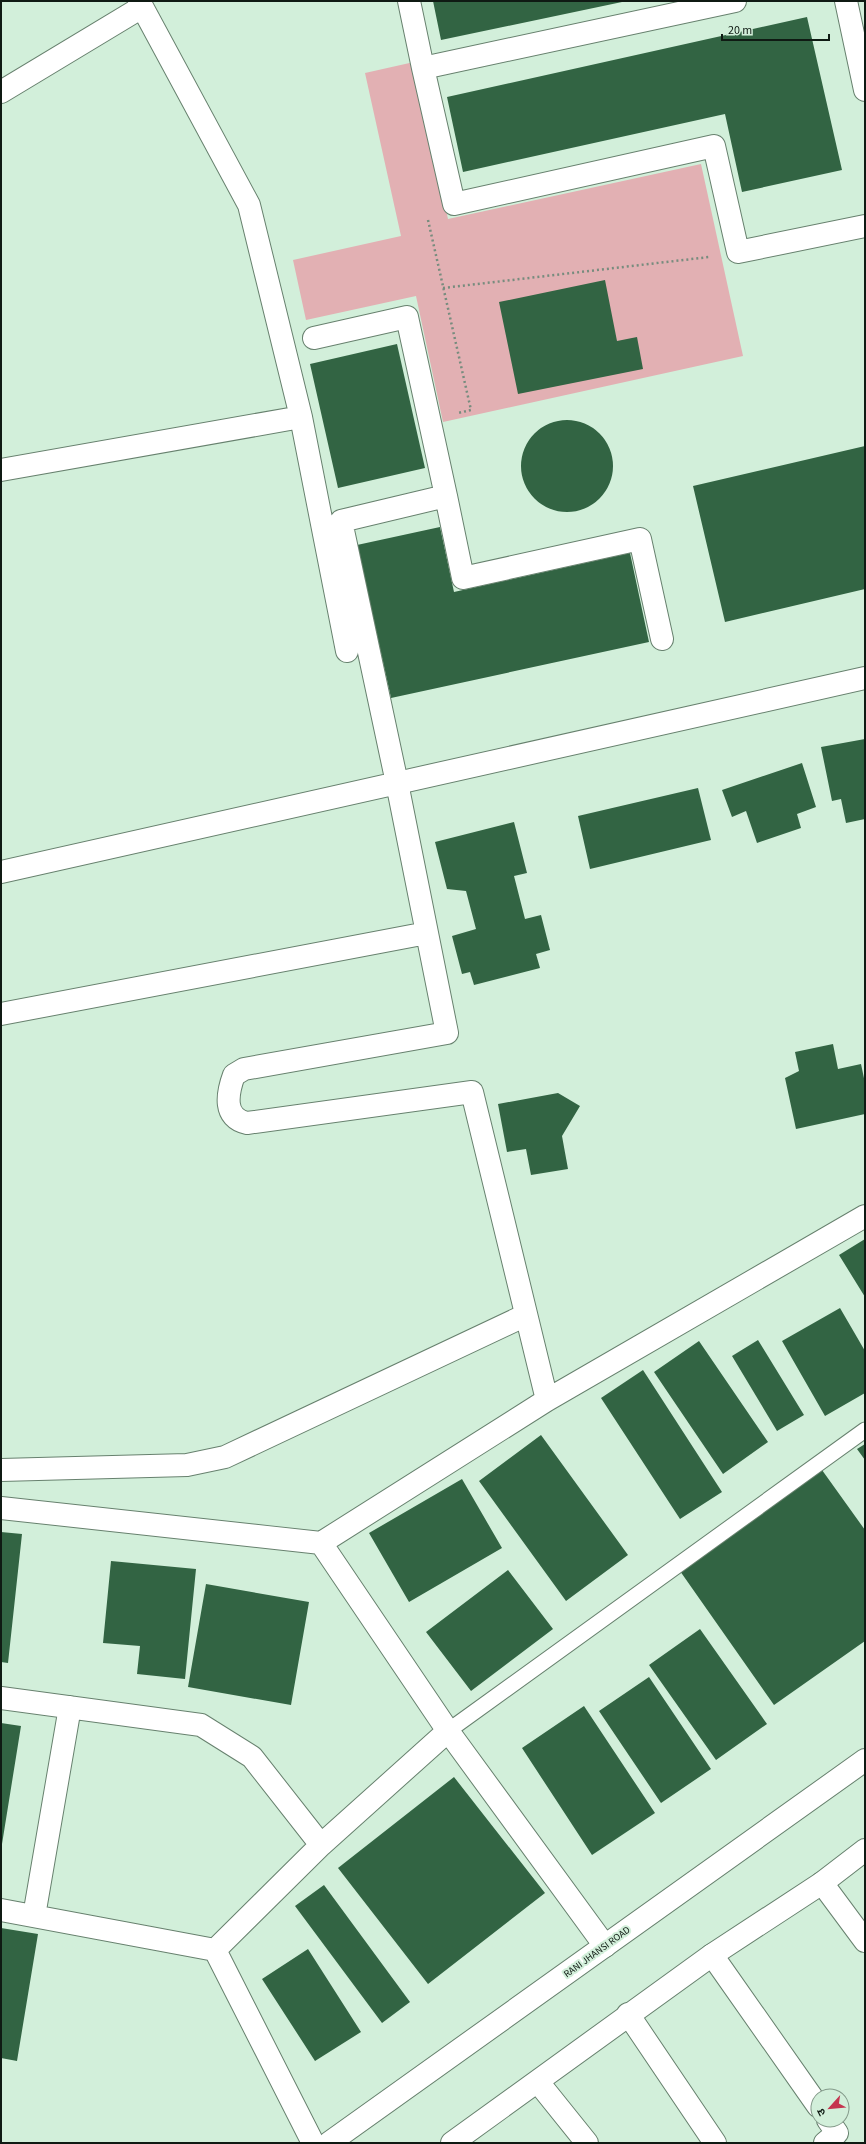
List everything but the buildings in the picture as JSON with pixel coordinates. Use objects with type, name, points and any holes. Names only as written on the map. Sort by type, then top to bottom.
[{"type":"street","points":[[409,1],[454,204],[714,146],[730,254],[865,226]]},
{"type":"street","points":[[423,68],[735,1]]},
{"type":"street","points":[[846,1],[865,90]]},
{"type":"street","points":[[1,92],[140,4],[249,205],[301,417],[347,651]]},
{"type":"street","points":[[314,338],[407,317],[463,578],[640,539],[662,639]]},
{"type":"street","points":[[1,470],[301,417]]},
{"type":"street","points":[[446,496],[341,521],[397,783],[447,1033],[275,1062],[244,1069],[234,1076],[231,1083],[230,1111],[238,1121],[247,1123],[472,1092],[547,1400]]},
{"type":"street","points":[[1,872],[865,678]]},
{"type":"street","points":[[1,1014],[427,933]]},
{"type":"street","points":[[1,1508],[321,1543],[547,1400],[865,1216]]},
{"type":"street","points":[[1,1470],[187,1464],[226,1457],[526,1315]]},
{"type":"street","points":[[321,1543],[448,1731],[605,1946]]},
{"type":"street","points":[[1,1698],[202,1725],[252,1757],[321,1845]]},
{"type":"street","points":[[34,1916],[70,1707]]},
{"type":"street","points":[[215,1950],[321,1845],[448,1731]]},
{"type":"street","name":"RANI JHANSI ROAD","points":[[329,2143],[865,1760]]},
{"type":"street","points":[[452,2143],[538,2082],[628,2014],[712,1955],[822,1883],[865,1850]]},
{"type":"street","points":[[822,1883],[865,1941]]},
{"type":"street","points":[[1,1910],[215,1950]]},
{"type":"street","points":[[215,1950],[313,2143]]},
{"type":"street","points":[[712,1955],[810,2095]]},
{"type":"street","points":[[628,2014],[715,2143]]},
{"type":"street","points":[[538,2082],[587,2143]]},
{"type":"lane","points":[[448,1731],[865,1430]]},
{"type":"path","points":[[426,212],[471,410],[457,414]]},
{"type":"path","points":[[443,288],[730,254]]},
{"type":"shaded area","points":[[414,62],[448,219],[701,164],[743,356],[443,422],[416,296],[306,320],[293,260],[401,236],[365,73]]}]
